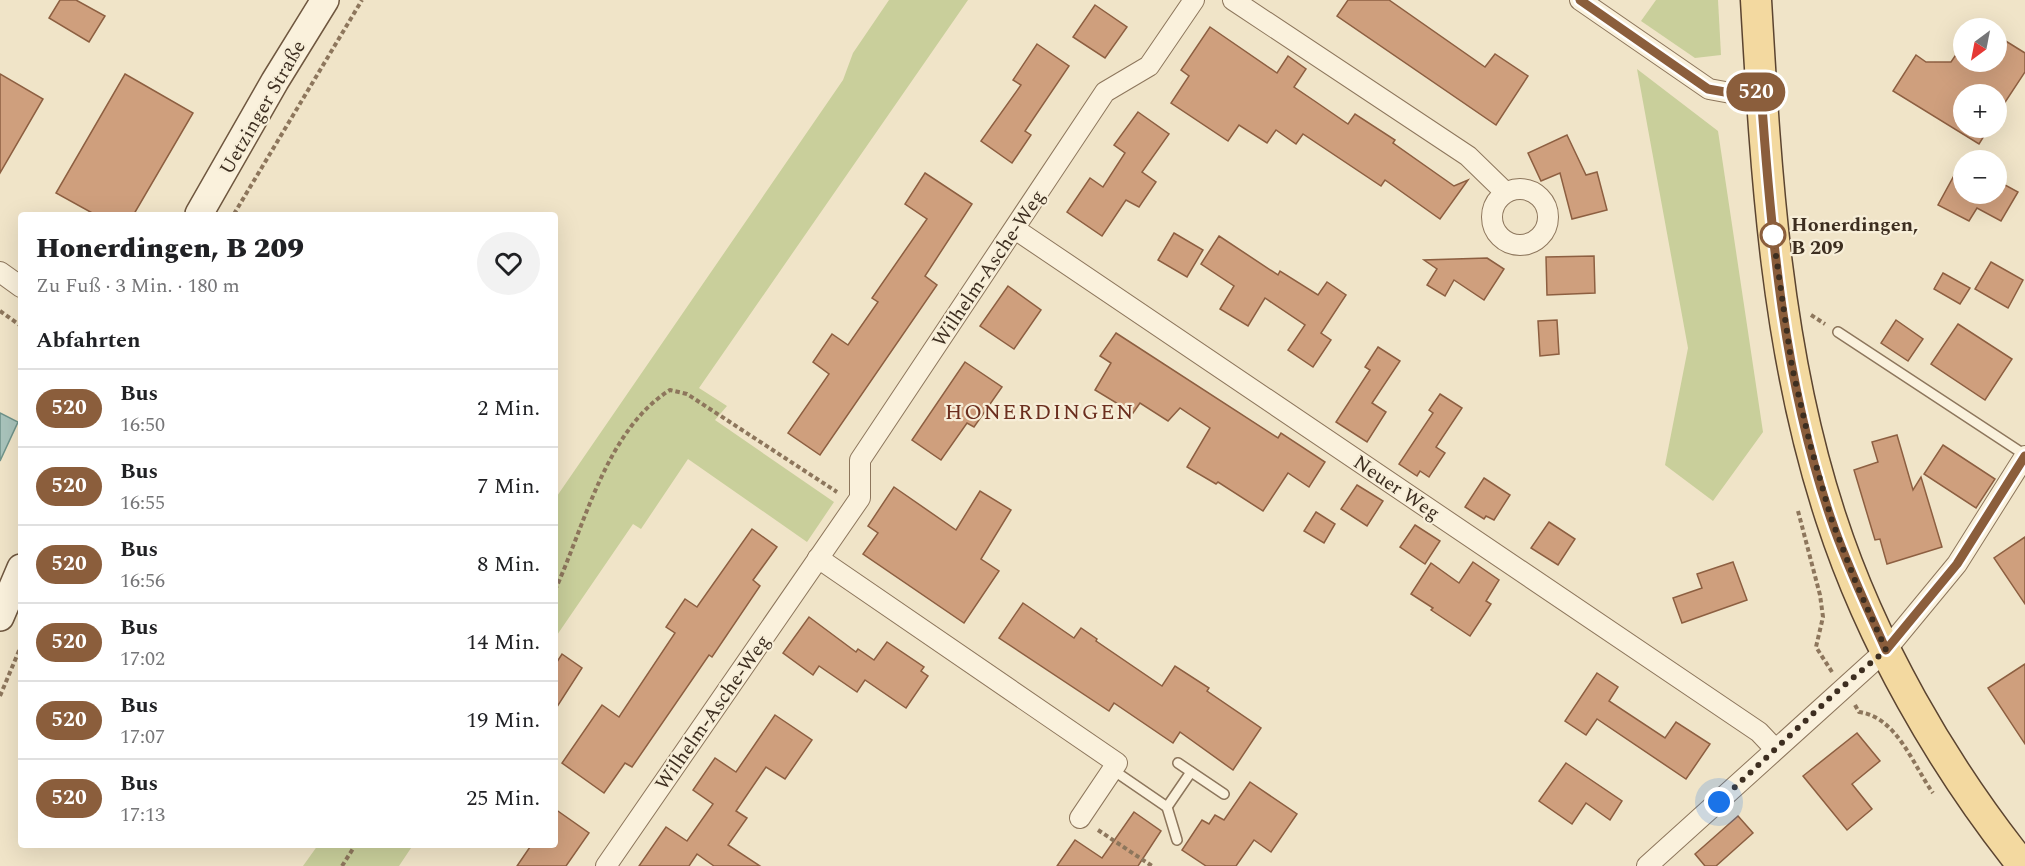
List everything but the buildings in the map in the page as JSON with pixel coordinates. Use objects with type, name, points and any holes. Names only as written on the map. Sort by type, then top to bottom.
[{"type":"main road","points":[[1756,0],[1773,234],[1792,367],[1831,518],[1856,583],[1886,650],[1923,722],[1957,777],[2023,866]]},
{"type":"street","name":"Uetzinger Straße","points":[[201,212],[275,81],[325,0]]},
{"type":"street","name":"Wilhelm-Asche-Weg","points":[[606,866],[860,498],[860,459],[1106,92],[1149,66],[1194,0]]},
{"type":"street","points":[[1233,0],[1468,156],[1505,192]]},
{"type":"street","points":[[1580,0],[1708,89],[1736,94],[1761,92]]},
{"type":"street","name":"Neuer Weg","points":[[1015,229],[1759,732],[1775,749]]},
{"type":"street","points":[[0,272],[18,285]]},
{"type":"street","points":[[1647,866],[1886,650],[1957,564],[2025,456]]},
{"type":"street","points":[[818,558],[1117,763],[1080,818]]},
{"type":"street","points":[[0,617],[18,575]]},
{"type":"lane","points":[[1838,332],[2025,456]]},
{"type":"lane","points":[[1178,764],[1224,794]]},
{"type":"lane","points":[[1113,770],[1167,807],[1178,840]]},
{"type":"lane","points":[[1167,807],[1191,772]]},
{"type":"path","points":[[235,212],[362,0]]},
{"type":"path","points":[[0,312],[18,324]]},
{"type":"path","points":[[558,583],[602,475],[629,431],[655,400],[670,390],[687,394],[855,504]]},
{"type":"path","points":[[0,696],[18,653]]},
{"type":"path","points":[[1859,712],[1869,714],[1885,723],[1895,733]]},
{"type":"path","points":[[1080,818],[1152,866]]},
{"type":"path","points":[[342,866],[353,848]]},
{"type":"green space","points":[[889,0],[968,0],[699,388],[727,406],[715,420],[834,502],[807,542],[688,459],[641,529],[633,524],[558,634],[558,495],[843,80],[853,53]]},
{"type":"green space","points":[[1656,0],[1718,0],[1721,55],[1695,58],[1641,21]]},
{"type":"green space","points":[[1637,69],[1718,131],[1763,432],[1713,501],[1665,465],[1688,348]]},
{"type":"green space","points":[[316,848],[411,848],[399,866],[303,866]]},
{"type":"water","points":[[0,413],[18,422],[0,461]]},
{"type":"bus line","name":"520","points":[[1580,0],[1708,89],[1736,94],[1761,92],[1773,234],[1792,367],[1810,444],[1831,518],[1856,583],[1886,650],[1957,564],[2025,456]]},
{"type":"place","name":"Honerdingen, B 209","points":[[1773,235]]},
{"type":"district","name":"HONERDINGEN","points":[[1040,411]]},
{"type":"route","points":[[1719,802],[1834,694],[1886,650],[1856,583],[1831,518],[1810,444],[1792,367],[1773,235]]}]
